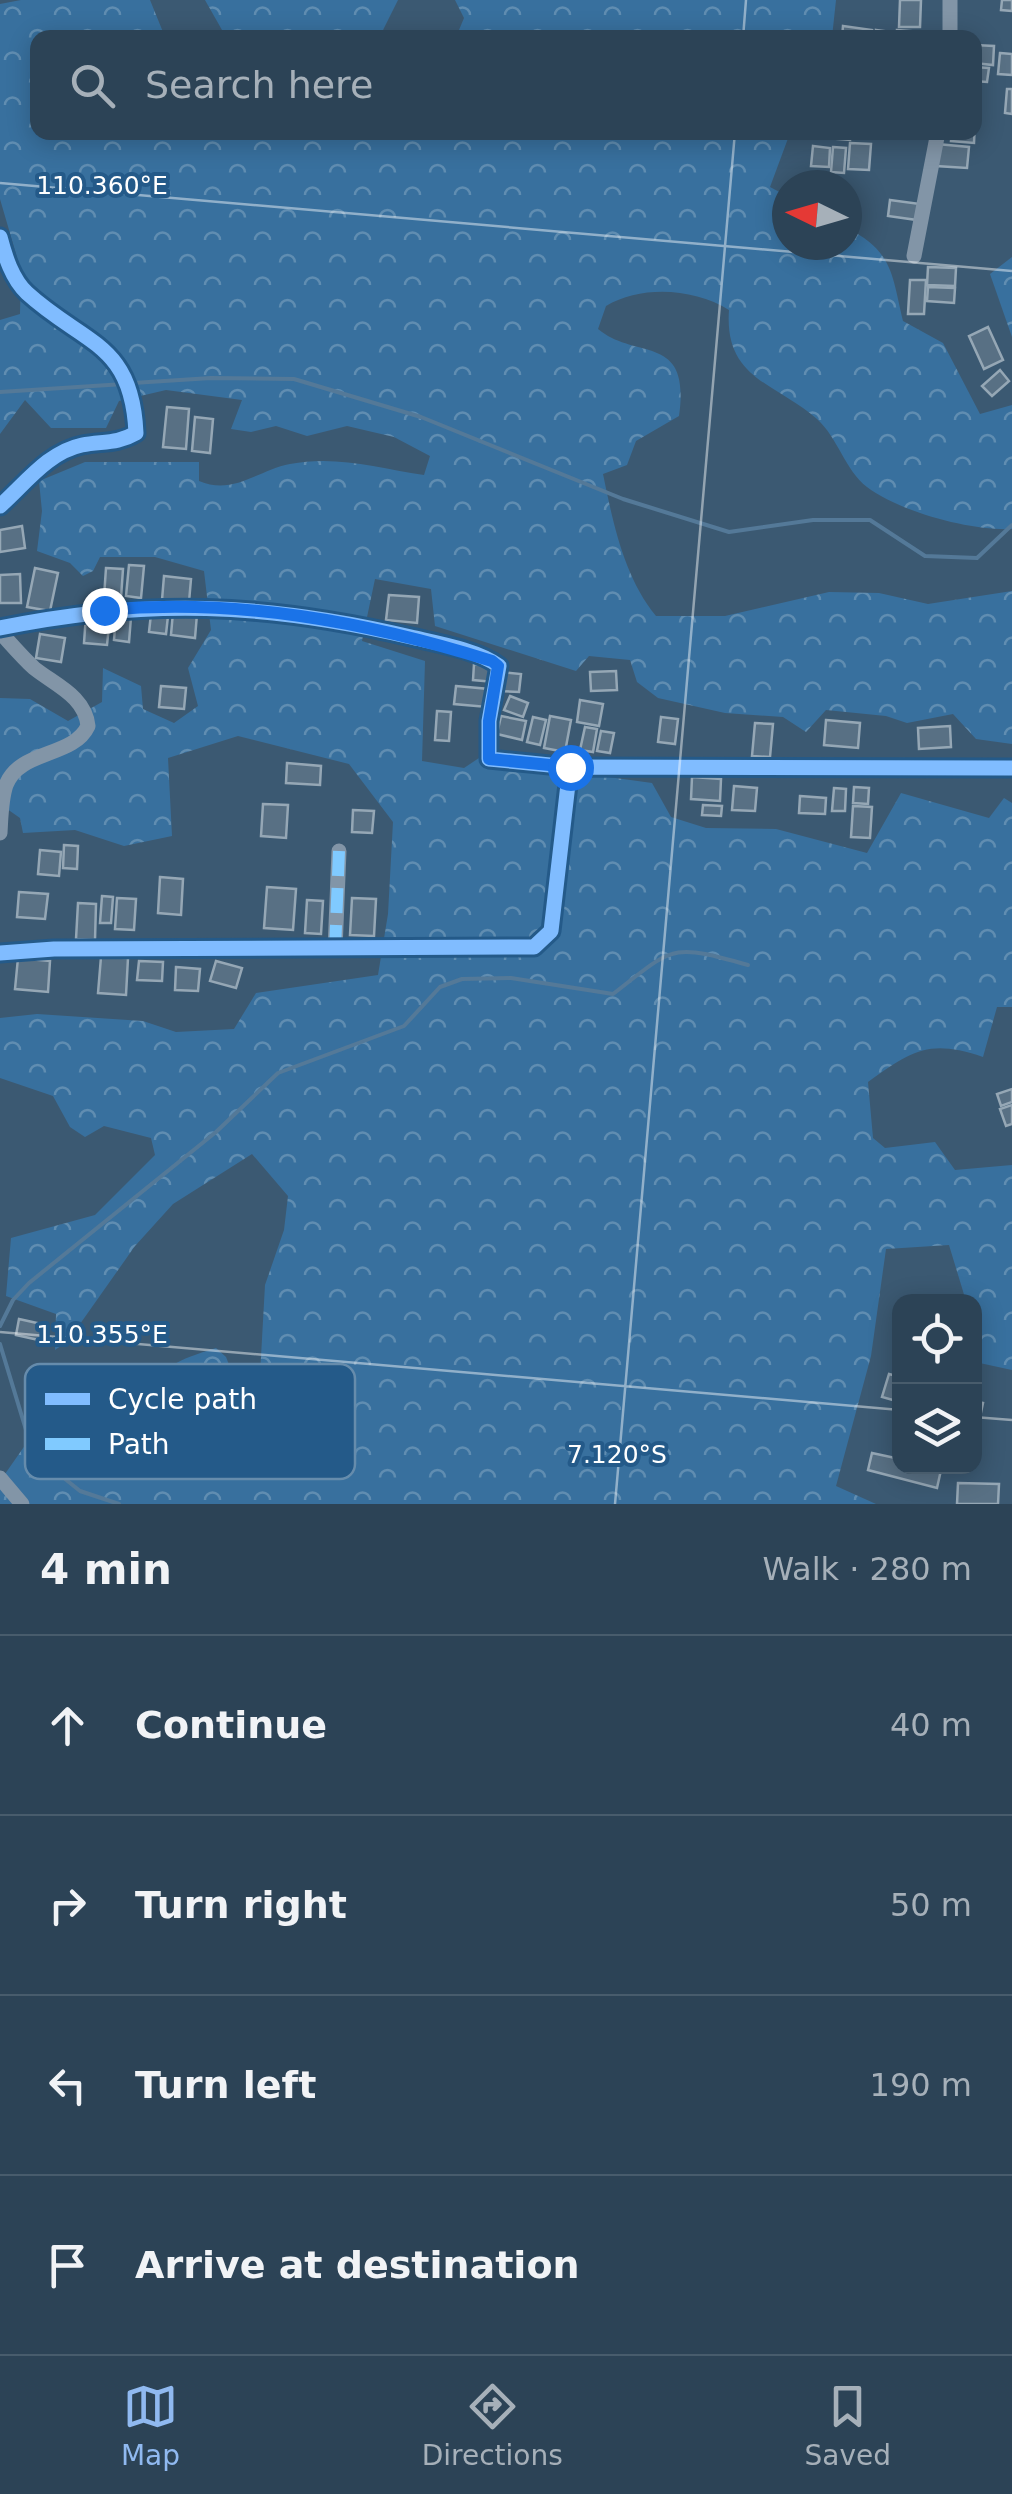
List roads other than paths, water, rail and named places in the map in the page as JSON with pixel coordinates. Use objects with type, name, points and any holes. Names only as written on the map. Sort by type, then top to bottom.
[{"type":"street","points":[[950,0],[950,30]]},
{"type":"street","points":[[914,256],[936,140]]},
{"type":"street","points":[[0,237],[7,263],[25,292],[104,346],[122,369],[134,398],[136,433],[119,442],[82,445],[53,456],[0,506]]},
{"type":"street","points":[[0,630],[145,606],[276,610],[425,640],[498,666],[489,721],[489,759],[570,767],[1012,768]]},
{"type":"street","points":[[0,630],[35,668],[81,706],[88,726],[76,741],[15,771],[3,796],[0,833]]},
{"type":"street","points":[[0,953],[54,948],[335,950],[541,944],[551,931],[570,767]]},
{"type":"street","points":[[335,950],[338,852]]},
{"type":"street","points":[[0,1478],[22,1504]]},
{"type":"waterway","points":[[133,383],[211,378],[294,379],[421,417],[623,499],[729,532],[813,520],[870,520],[925,556],[977,558],[1012,525]]},
{"type":"waterway","points":[[0,392],[124,384]]},
{"type":"waterway","points":[[0,1326],[13,1300],[29,1283],[216,1132],[278,1073],[404,1026],[440,987],[462,979],[511,978],[613,994],[649,966],[674,953],[703,954],[748,965]]},
{"type":"waterway","points":[[0,1344],[25,1427]]},
{"type":"waterway","points":[[65,1479],[80,1491],[119,1504]]}]
